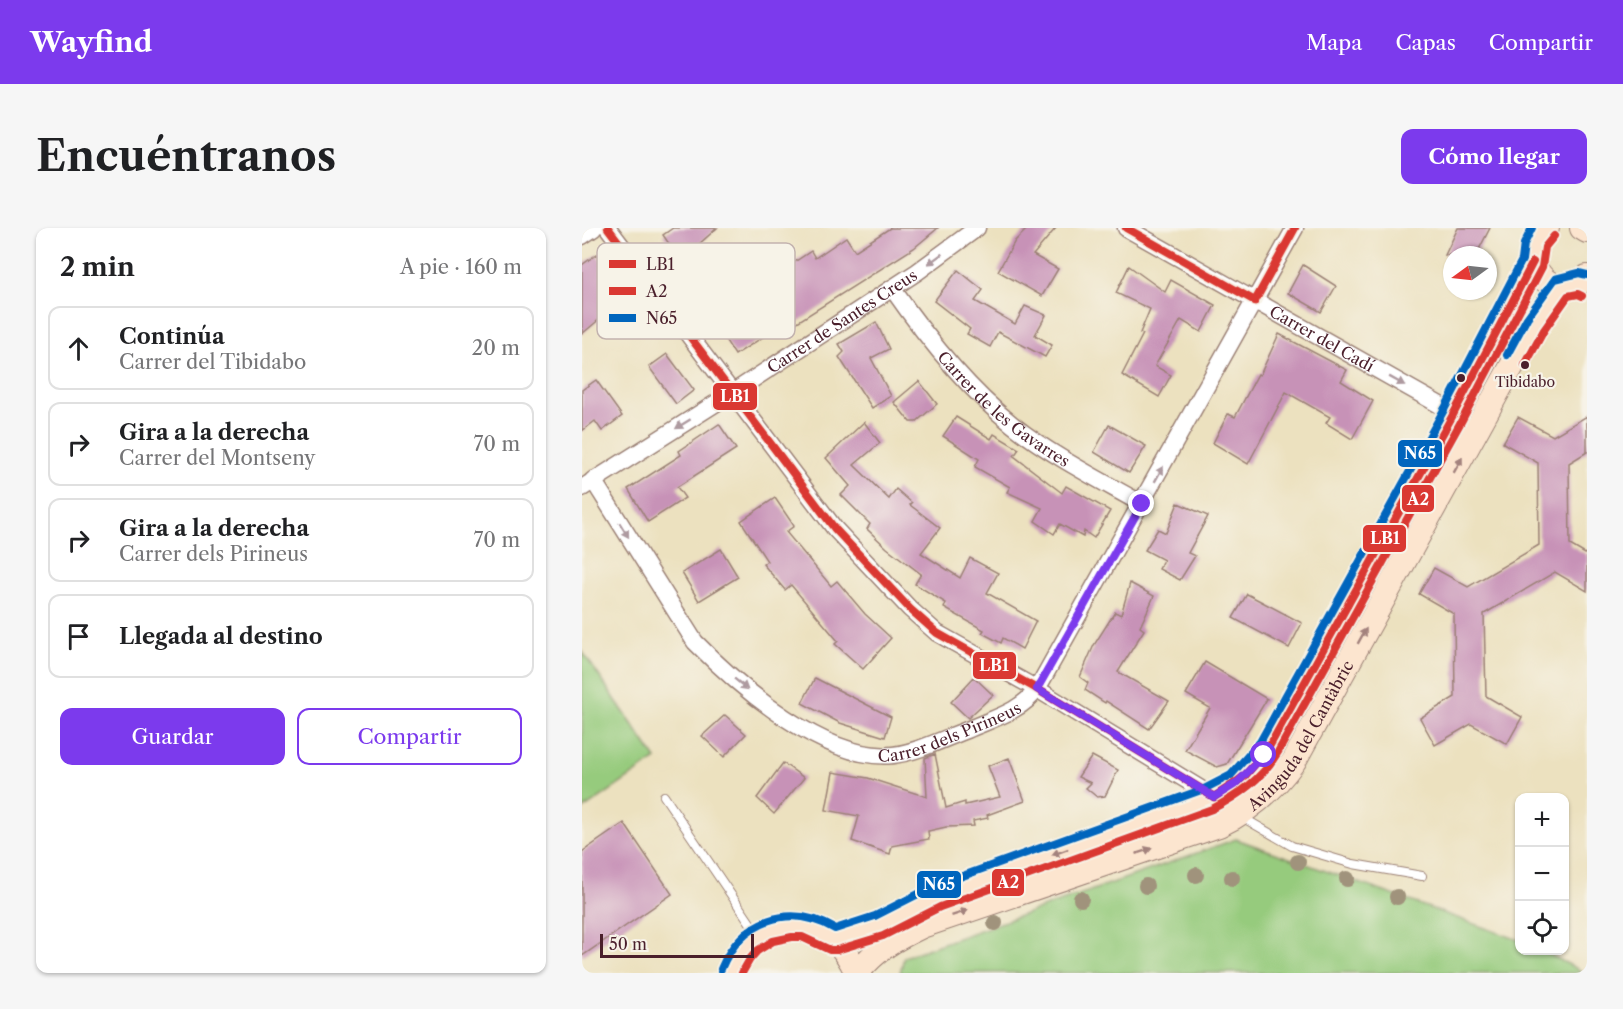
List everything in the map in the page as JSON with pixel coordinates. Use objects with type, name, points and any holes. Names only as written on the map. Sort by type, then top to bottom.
[{"type":"street","points":[[582,236],[594,228]]},
{"type":"street","points":[[608,228],[619,243]]},
{"type":"street","name":"Carrer de Santes Creus","points":[[587,484],[732,393],[892,288],[978,228]]},
{"type":"street","name":"Carrer del Cadí","points":[[1126,228],[1454,413]]},
{"type":"street","name":"Carrer dels Pirineus","points":[[587,484],[695,642],[716,664],[771,708],[817,737],[858,753],[892,755],[930,745],[1014,710],[1031,697],[1037,689],[1295,228]]},
{"type":"street","points":[[1546,228],[1535,242],[1532,254],[1533,262],[1542,278],[1553,285],[1579,284]]},
{"type":"street","points":[[1582,228],[1587,231]]},
{"type":"street","points":[[834,940],[879,926],[936,897],[1214,797],[1237,783],[1264,755],[1454,413],[1533,262]]},
{"type":"street","name":"Avinguda del Cantàbric","points":[[857,973],[871,956],[891,941],[922,926],[1197,833],[1240,815],[1256,805],[1286,774],[1294,761],[1535,324],[1579,284]]},
{"type":"street","name":"Carrer de les Gavarres","points":[[892,288],[969,385],[1012,424],[1048,451],[1142,504]]},
{"type":"street","points":[[691,339],[835,529],[868,567],[937,633],[1037,689],[1214,797]]},
{"type":"street","points":[[731,973],[740,954],[759,937],[768,931],[786,927],[803,927],[818,931],[834,940],[844,950],[857,973]]},
{"type":"lane","points":[[664,796],[759,937]]},
{"type":"lane","points":[[1240,815],[1292,846],[1353,864],[1422,876]]},
{"type":"green space","points":[[582,651],[656,759],[582,810]]},
{"type":"green space","points":[[1236,839],[1515,939],[1515,955],[1551,955],[1585,973],[900,973],[904,957]]},
{"type":"building","points":[[673,228],[717,228],[700,243],[668,243],[663,235]]},
{"type":"building","points":[[890,228],[938,228],[914,248],[795,324],[795,262],[811,251],[815,258],[846,237],[855,251]]},
{"type":"building","points":[[1028,228],[1056,228],[1033,255],[1058,269],[1042,296],[998,271],[1015,241]]},
{"type":"building","points":[[1458,228],[1490,228],[1481,246],[1449,246]]},
{"type":"building","points":[[597,254],[597,321],[582,334],[582,265]]},
{"type":"building","points":[[1303,265],[1336,286],[1321,312],[1288,293]]},
{"type":"building","points":[[1129,266],[1165,292],[1171,280],[1215,305],[1201,332],[1181,320],[1155,366],[1171,375],[1159,397],[1122,375],[1143,334],[1140,333],[1150,309],[1116,293]]},
{"type":"building","points":[[958,270],[983,290],[975,301],[1015,324],[1025,306],[1046,315],[1035,335],[1052,345],[1045,357],[998,332],[990,347],[967,334],[970,329],[934,301]]},
{"type":"building","points":[[876,322],[889,349],[871,358],[891,396],[872,408],[839,357],[844,352],[839,344]]},
{"type":"building","points":[[1279,334],[1347,370],[1341,381],[1373,401],[1352,439],[1326,423],[1330,417],[1286,392],[1248,464],[1213,443],[1228,414],[1235,417],[1258,374],[1260,375]]},
{"type":"building","points":[[725,339],[760,339],[735,355]]},
{"type":"building","points":[[667,354],[694,390],[676,404],[649,367]]},
{"type":"building","points":[[596,380],[622,416],[602,431],[595,421],[582,431],[582,390]]},
{"type":"building","points":[[919,381],[937,404],[916,422],[910,422],[894,402]]},
{"type":"building","points":[[1587,416],[1587,452],[1569,463],[1570,545],[1587,555],[1587,591],[1555,572],[1484,614],[1486,696],[1522,717],[1507,744],[1471,724],[1435,745],[1420,718],[1455,697],[1454,614],[1419,594],[1434,568],[1468,587],[1539,545],[1538,463],[1503,443],[1518,417],[1553,436]]},
{"type":"building","points":[[956,417],[991,439],[994,434],[1019,449],[1014,456],[1062,493],[1066,486],[1110,511],[1094,538],[1084,531],[1083,537],[1060,524],[1054,534],[1035,521],[1042,508],[1007,492],[1010,487],[975,467],[979,459],[943,436]]},
{"type":"building","points":[[864,422],[880,443],[854,465],[889,499],[896,489],[912,503],[910,505],[940,528],[921,553],[960,578],[970,558],[998,573],[987,593],[1036,621],[1022,649],[1003,638],[1001,643],[982,633],[984,630],[944,608],[946,603],[915,584],[921,574],[867,529],[870,524],[841,495],[850,486],[826,458]]},
{"type":"building","points":[[719,424],[736,449],[677,487],[685,498],[648,522],[628,489],[681,455],[679,451]]},
{"type":"building","points":[[1109,425],[1146,446],[1129,473],[1094,452]]},
{"type":"building","points":[[775,498],[794,526],[786,532],[831,586],[837,581],[865,614],[891,638],[863,669],[835,644],[838,641],[791,585],[785,590],[763,564],[767,561],[741,521]]},
{"type":"building","points":[[1178,503],[1208,516],[1188,553],[1195,556],[1180,580],[1159,569],[1164,560],[1145,550],[1158,529],[1166,533]]},
{"type":"building","points":[[721,549],[738,577],[699,601],[682,573]]},
{"type":"building","points":[[1130,583],[1154,596],[1140,627],[1144,630],[1118,672],[1169,701],[1149,729],[1085,690],[1088,683],[1080,677],[1094,645],[1115,612],[1121,615]]},
{"type":"building","points":[[1247,594],[1302,623],[1289,648],[1233,618]]},
{"type":"building","points":[[1205,662],[1267,699],[1227,764],[1217,767],[1185,750],[1210,708],[1186,694]]},
{"type":"building","points":[[974,677],[993,695],[968,718],[951,702]]},
{"type":"building","points":[[815,678],[891,717],[885,737],[840,723],[802,703]]},
{"type":"building","points":[[725,715],[746,734],[724,757],[702,736]]},
{"type":"building","points":[[935,754],[946,808],[965,802],[965,805],[1000,797],[988,766],[1009,758],[1025,801],[987,815],[988,818],[973,821],[974,826],[946,827],[928,831],[929,839],[892,846],[890,854],[852,841],[859,816],[826,810],[833,772],[868,778],[927,797],[925,758]]},
{"type":"building","points":[[1092,756],[1118,770],[1105,796],[1097,797],[1086,788],[1091,783],[1078,777]]},
{"type":"building","points":[[783,763],[804,778],[774,814],[757,798]]},
{"type":"building","points":[[624,823],[672,894],[582,956],[582,852]]},
{"type":"transit line","name":"LB1","points":[[608,228],[619,243]]},
{"type":"transit line","name":"LB1","points":[[1126,228],[1255,301]]},
{"type":"transit line","name":"LB1","points":[[1255,301],[1295,228]]},
{"type":"transit line","name":"N65","points":[[721,969],[741,938],[768,920],[801,917],[818,921],[835,929],[875,916],[932,887],[1204,789],[1231,775],[1260,742],[1445,408],[1522,260],[1524,244],[1532,228]]},
{"type":"transit line","name":"A2","points":[[742,973],[757,951],[773,941],[802,937],[830,950],[837,950],[883,936],[940,907],[1212,809],[1241,792],[1257,778],[1278,752],[1463,418],[1542,267],[1545,247],[1554,236]]},
{"type":"transit line","name":"LB1","points":[[1214,797],[1245,776],[1269,747],[1454,413],[1533,262]]},
{"type":"transit line","name":"N65","points":[[1507,355],[1527,318],[1555,279],[1579,273],[1587,275]]},
{"type":"transit line","name":"A2","points":[[1525,365],[1544,330],[1568,296],[1578,294],[1582,296]]},
{"type":"transit line","name":"LB1","points":[[692,339],[835,529],[910,609],[937,633],[1037,689],[1214,797]]},
{"type":"place","name":"Tibidabo","points":[[1525,365]]},
{"type":"route","points":[[1142,504],[1037,689],[1214,797],[1237,783],[1264,755]]}]
